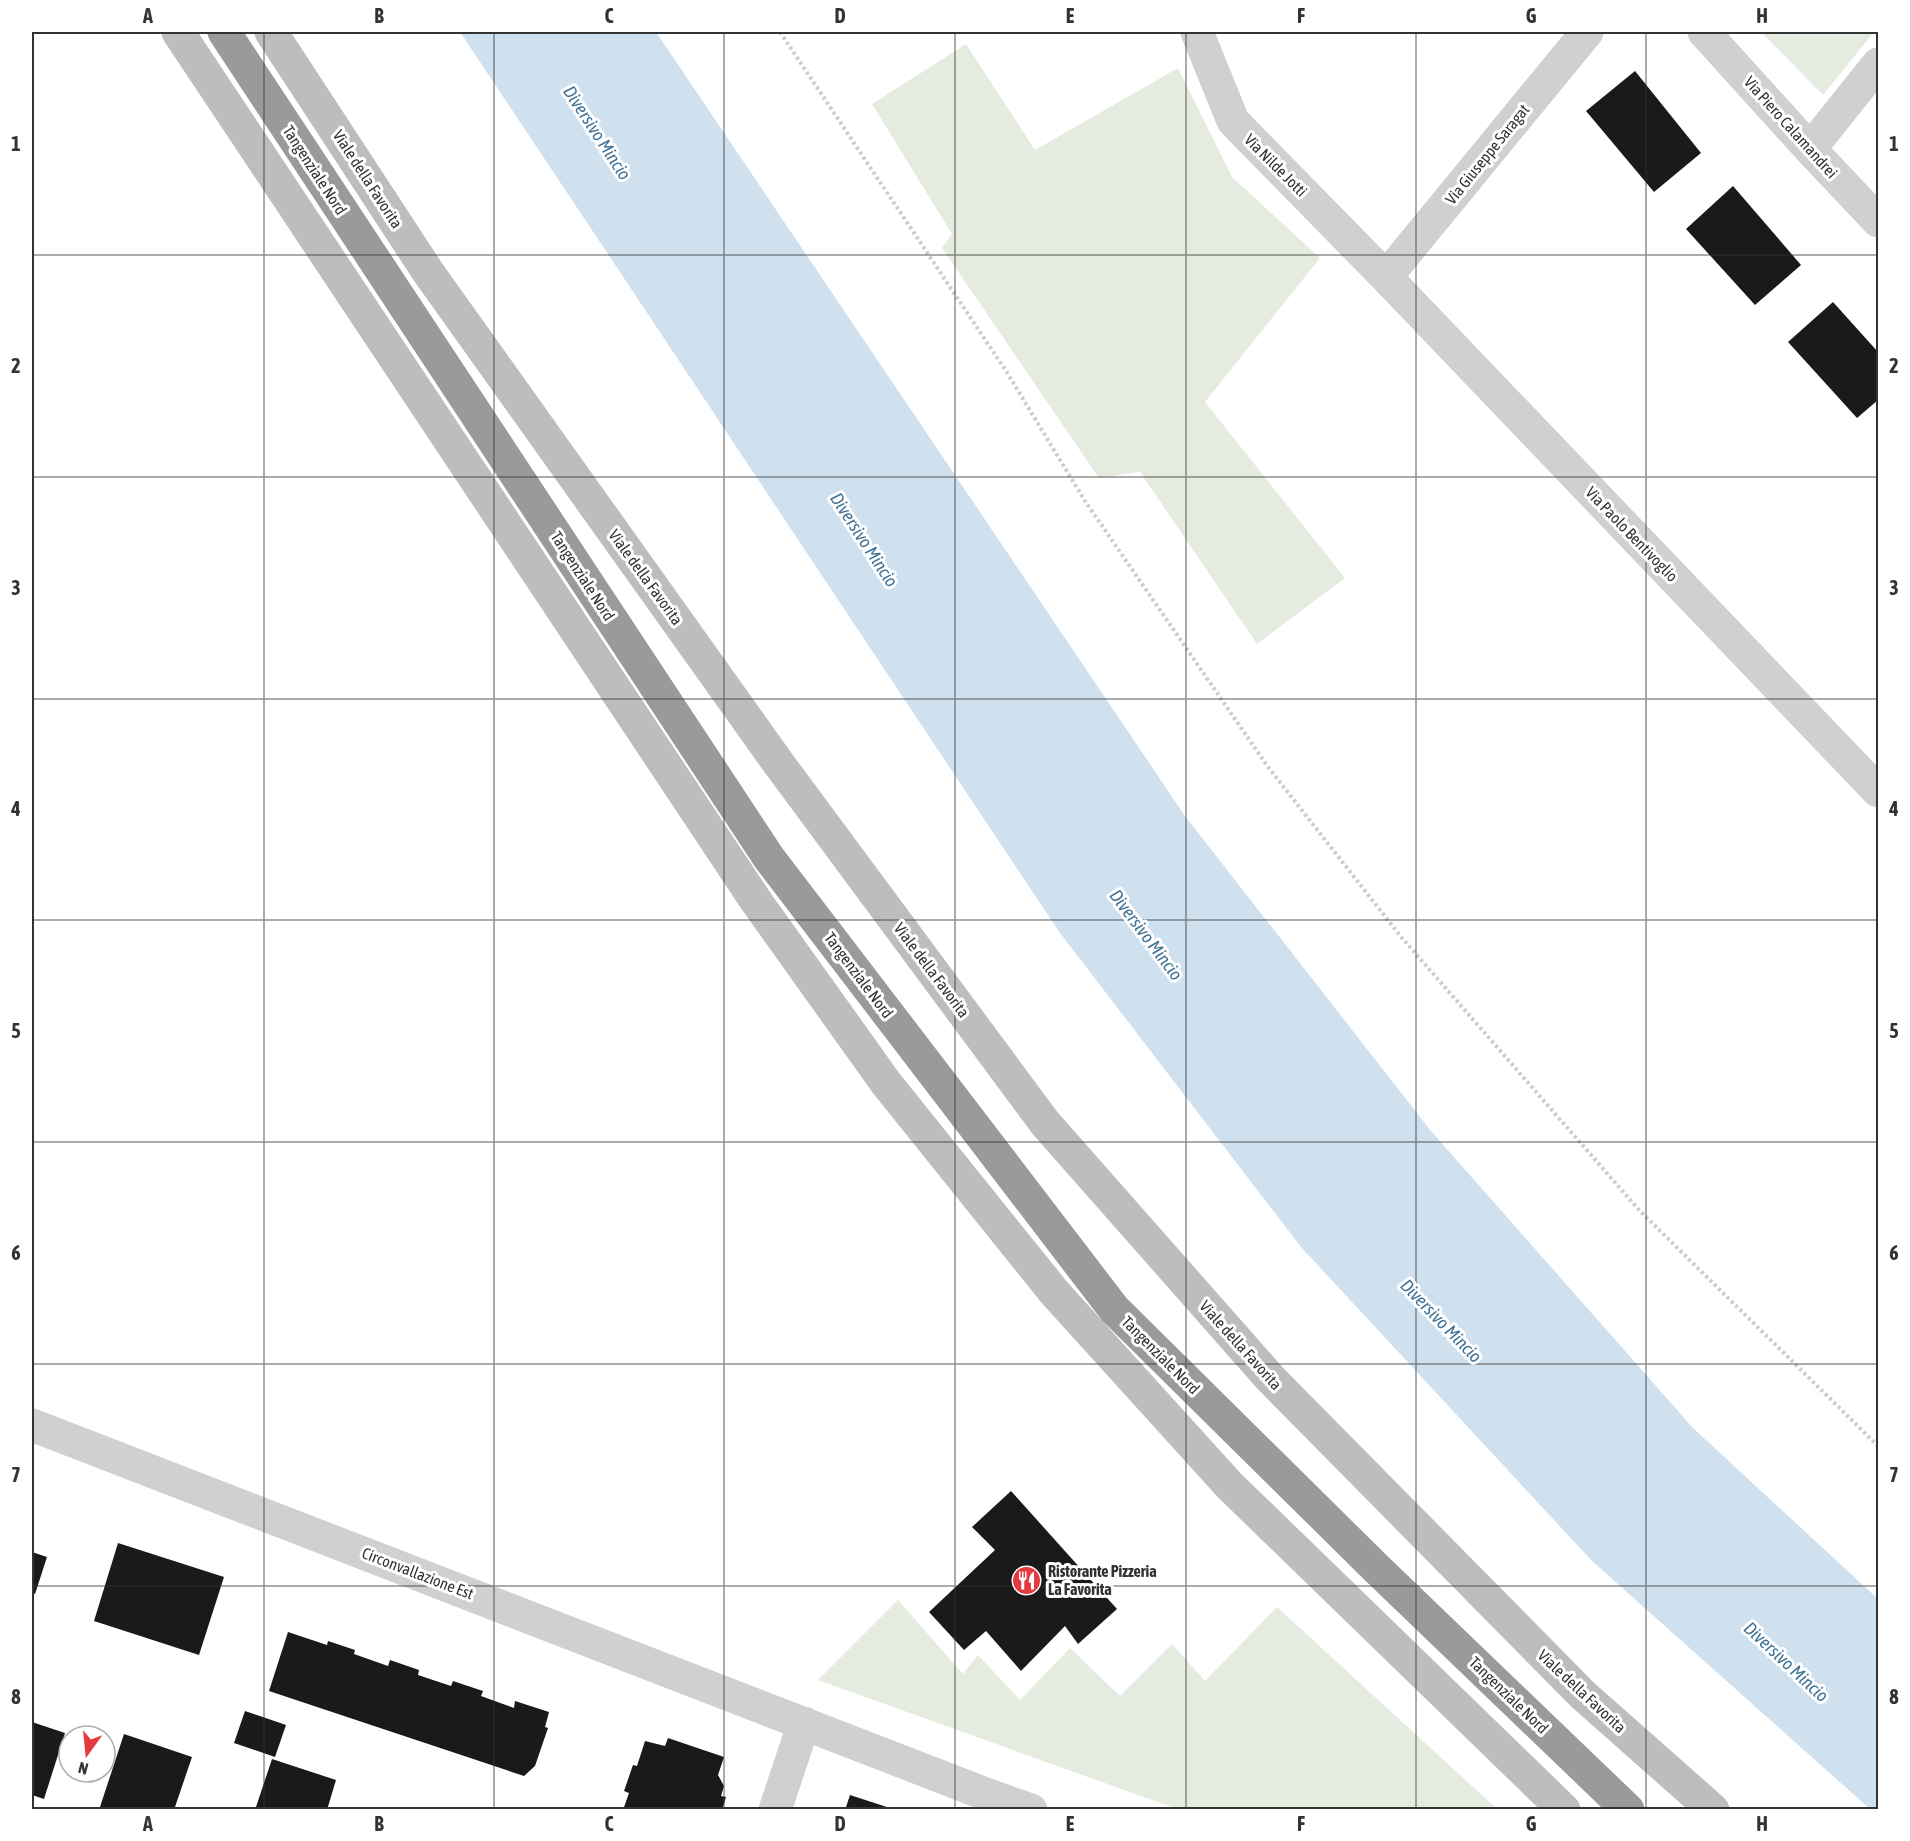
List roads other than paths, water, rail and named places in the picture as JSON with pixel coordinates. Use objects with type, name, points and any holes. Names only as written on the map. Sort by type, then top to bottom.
[{"type":"highway","name":"Tangenziale Nord","points":[[224,32],[770,858],[1114,1309],[1375,1567],[1628,1809]]},
{"type":"main road","points":[[178,32],[756,901],[886,1083],[1054,1292],[1229,1485],[1564,1809]]},
{"type":"main road","name":"Viale della Favorita","points":[[271,32],[435,282],[779,764],[1045,1123],[1270,1378],[1583,1695],[1713,1809]]},
{"type":"street","name":"Via Nilde Jotti","points":[[1197,32],[1233,122],[1386,277]]},
{"type":"street","name":"Via Giuseppe Saragat","points":[[1386,277],[1587,32]]},
{"type":"street","name":"Via Piero Calamandrei","points":[[1704,32],[1878,221]]},
{"type":"street","points":[[1810,149],[1878,64]]},
{"type":"street","name":"Via Paolo Bentivoglio","points":[[1386,277],[1878,791]]},
{"type":"street","name":"Circonvallazione Est","points":[[32,1425],[983,1793],[1031,1809]]},
{"type":"street","points":[[775,1809],[804,1723]]},
{"type":"water","name":"Diversivo Mincio","points":[[460,32],[656,32],[1185,816],[1431,1131],[1693,1428],[1878,1599],[1878,1809],[1870,1809],[1591,1560],[1301,1247],[1060,933]]},
{"type":"place","name":"Ristorante Pizzeria La Favorita","points":[[1027,1580]]}]
